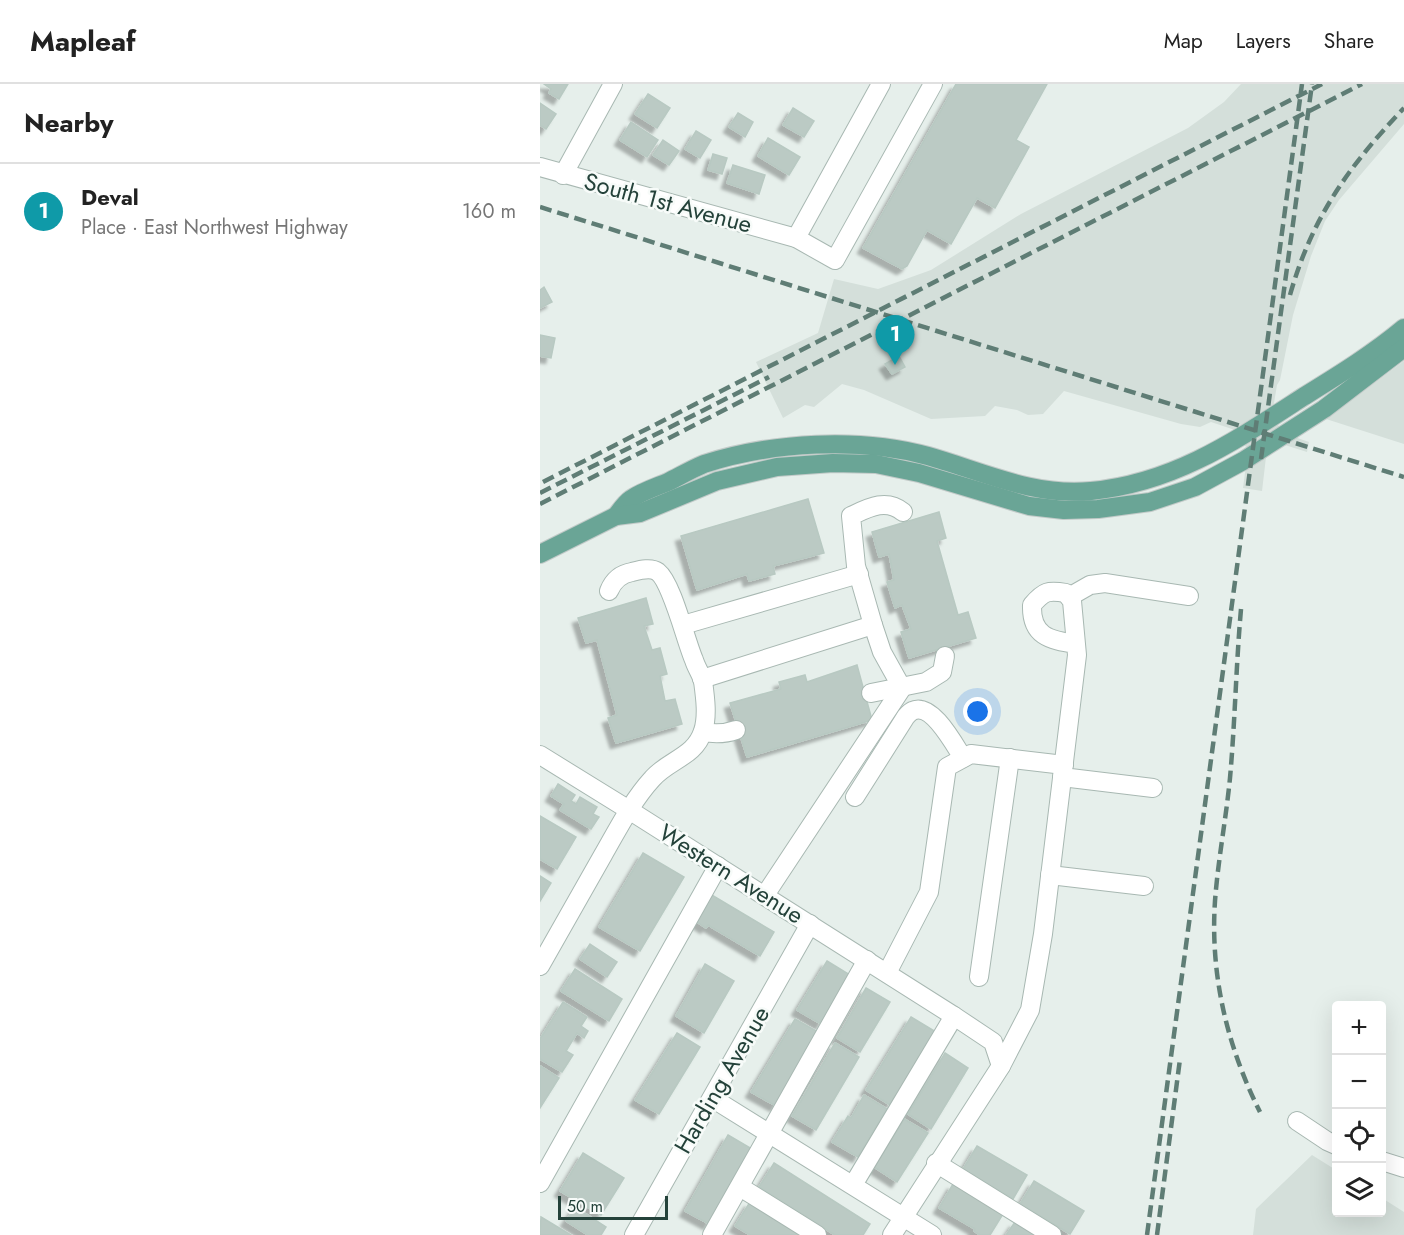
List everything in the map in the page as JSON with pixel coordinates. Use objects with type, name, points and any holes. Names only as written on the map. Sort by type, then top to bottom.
[{"type":"main road","points":[[616,516],[630,499],[704,465],[762,451],[815,443],[902,450],[1016,483],[1057,491],[1089,491],[1139,483],[1190,465],[1218,452],[1328,381],[1404,328]]},
{"type":"main road","points":[[540,555],[616,516],[640,513],[727,478],[777,466],[833,463],[876,464],[930,476],[1029,506],[1064,510],[1098,509],[1149,502],[1195,487],[1243,461],[1324,409],[1404,348]]},
{"type":"street","points":[[563,175],[613,84]]},
{"type":"street","points":[[796,238],[881,84]]},
{"type":"street","name":"South 1st Avenue","points":[[540,167],[796,238],[836,261],[933,84]]},
{"type":"street","points":[[902,688],[882,652],[873,625],[859,574],[851,516],[869,507],[888,504],[896,506],[903,512]]},
{"type":"street","points":[[540,966],[629,810],[651,779],[666,765],[680,760],[694,747],[703,732],[706,716],[702,679],[693,660],[683,625],[664,581],[657,572],[646,569],[625,573],[613,582],[609,591]]},
{"type":"street","points":[[683,625],[859,574]]},
{"type":"street","points":[[1069,597],[1090,585],[1105,583],[1189,596]]},
{"type":"street","points":[[892,1235],[936,1163],[1001,1066],[1030,1010],[1043,934],[1077,655],[1076,644],[1072,602],[1066,594],[1053,591],[1042,594],[1032,605],[1035,626],[1049,638],[1076,644]]},
{"type":"street","points":[[702,679],[873,625]]},
{"type":"street","points":[[871,693],[926,682],[942,672],[945,656]]},
{"type":"street","points":[[765,895],[902,688]]},
{"type":"street","points":[[855,797],[905,718],[912,711],[925,712],[941,723],[963,758]]},
{"type":"street","points":[[703,732],[715,734],[736,730]]},
{"type":"street","points":[[887,973],[929,892],[947,767],[971,754],[1010,759],[1153,788]]},
{"type":"street","name":"Western Avenue","points":[[540,755],[765,895],[993,1042],[1001,1066]]},
{"type":"street","points":[[979,977],[1010,759]]},
{"type":"street","points":[[540,1183],[718,866]]},
{"type":"street","points":[[1050,875],[1144,886]]},
{"type":"street","name":"Harding Avenue","points":[[634,1235],[810,924]]},
{"type":"street","points":[[712,1235],[867,960]]},
{"type":"street","points":[[853,1185],[954,1016]]},
{"type":"street","points":[[712,1098],[932,1235]]},
{"type":"street","points":[[1298,1120],[1332,1143]]},
{"type":"street","points":[[1386,1162],[1404,1168]]},
{"type":"street","points":[[936,1163],[1052,1235]]},
{"type":"street","points":[[740,1187],[817,1235]]},
{"type":"shaded area","points":[[1241,84],[1404,84],[1404,124],[1339,200],[1325,221],[1311,256],[1293,315],[1272,415],[1283,433],[1309,442],[1307,452],[1285,445],[1266,457],[1262,491],[1243,488],[1248,450],[1235,430],[1211,422],[1200,427],[1181,424],[1064,391],[1043,414],[1028,415],[1017,410],[995,406],[985,416],[931,419],[864,390],[842,384],[814,407],[805,405],[783,418],[756,362],[818,333],[834,279],[878,289],[931,270],[1021,214],[1188,128],[1224,102]]},
{"type":"shaded area","points":[[1404,361],[1404,444],[1326,419]]},
{"type":"shaded area","points":[[1312,1155],[1332,1168],[1332,1217],[1386,1217],[1386,1201],[1404,1212],[1404,1235],[1253,1235],[1256,1209]]},
{"type":"building","points":[[544,84],[568,84],[559,99],[549,93],[551,89]]},
{"type":"building","points":[[956,84],[1047,84],[1016,140],[1029,147],[995,208],[977,198],[951,244],[927,230],[907,266],[902,269],[863,248]]},
{"type":"building","points":[[648,94],[670,108],[657,128],[635,114]]},
{"type":"building","points":[[540,103],[556,114],[546,129],[540,125]]},
{"type":"building","points":[[793,108],[814,121],[804,137],[783,125]]},
{"type":"building","points":[[738,113],[753,122],[745,137],[729,127]]},
{"type":"building","points":[[631,122],[658,140],[647,157],[620,140]]},
{"type":"building","points":[[696,131],[711,140],[700,158],[685,149]]},
{"type":"building","points":[[768,138],[800,157],[789,175],[758,156]]},
{"type":"building","points":[[663,140],[679,151],[669,165],[653,155]]},
{"type":"building","points":[[713,154],[727,158],[722,174],[708,170]]},
{"type":"building","points":[[733,165],[765,175],[759,194],[727,183]]},
{"type":"building","points":[[544,287],[552,302],[540,308],[540,290]]},
{"type":"building","points":[[540,335],[555,338],[551,358],[540,356]]},
{"type":"building","points":[[899,356],[905,367],[892,374],[885,364]]},
{"type":"building","points":[[808,499],[824,553],[773,566],[775,574],[749,581],[747,574],[697,590],[681,536]]},
{"type":"building","points":[[939,512],[946,538],[937,541],[958,615],[968,612],[976,638],[909,658],[901,632],[911,629],[902,605],[895,608],[887,582],[894,580],[889,554],[879,557],[872,532]]},
{"type":"building","points":[[646,598],[653,624],[644,626],[652,650],[660,648],[667,674],[660,676],[665,701],[675,699],[682,724],[616,743],[608,718],[617,715],[597,640],[586,643],[578,618]]},
{"type":"building","points":[[857,665],[872,720],[747,757],[730,703],[781,689],[779,682],[805,675],[807,682]]},
{"type":"building","points":[[558,784],[575,795],[571,801],[576,804],[580,797],[597,807],[593,814],[599,817],[591,829],[560,810],[564,804],[551,796]]},
{"type":"building","points":[[540,816],[576,837],[557,869],[540,859]]},
{"type":"building","points":[[643,853],[684,877],[640,951],[599,927]]},
{"type":"building","points":[[540,876],[551,883],[540,901]]},
{"type":"building","points":[[710,894],[774,932],[760,956],[708,925],[706,928],[694,920]]},
{"type":"building","points":[[590,944],[617,962],[607,977],[580,959]]},
{"type":"building","points":[[827,961],[850,975],[821,1024],[797,1010]]},
{"type":"building","points":[[705,964],[734,981],[704,1033],[676,1016]]},
{"type":"building","points":[[575,969],[622,999],[609,1021],[561,991]]},
{"type":"building","points":[[866,988],[890,1002],[860,1052],[837,1038]]},
{"type":"building","points":[[563,1002],[587,1017],[581,1026],[588,1031],[584,1038],[577,1033],[566,1051],[573,1055],[562,1072],[540,1059],[540,1039]]},
{"type":"building","points":[[911,1017],[936,1032],[890,1105],[866,1090]]},
{"type":"building","points":[[795,1019],[818,1032],[776,1106],[751,1092]]},
{"type":"building","points":[[677,1033],[700,1047],[659,1114],[635,1100]]},
{"type":"building","points":[[835,1043],[859,1057],[816,1130],[792,1116]]},
{"type":"building","points":[[945,1053],[968,1068],[931,1129],[908,1114]]},
{"type":"building","points":[[540,1066],[559,1078],[540,1108]]},
{"type":"building","points":[[864,1095],[887,1109],[858,1157],[832,1142],[848,1116],[851,1118]]},
{"type":"building","points":[[904,1119],[928,1133],[897,1182],[874,1167]]},
{"type":"building","points":[[728,1135],[752,1149],[709,1224],[685,1211]]},
{"type":"building","points":[[977,1146],[1027,1175],[1013,1199],[963,1169]]},
{"type":"building","points":[[583,1153],[624,1178],[601,1215],[560,1191]]},
{"type":"building","points":[[774,1163],[870,1224],[863,1235],[835,1235],[759,1187]]},
{"type":"building","points":[[1034,1181],[1084,1211],[1070,1234],[1020,1204]]},
{"type":"building","points":[[953,1184],[1003,1214],[990,1235],[980,1235],[974,1231],[975,1229],[939,1208]]},
{"type":"building","points":[[750,1202],[803,1235],[750,1235],[735,1226]]},
{"type":"building","points":[[575,1207],[606,1227],[601,1235],[588,1235],[566,1221]]},
{"type":"building","points":[[541,1217],[571,1235],[540,1235]]},
{"type":"building","points":[[1015,1222],[1036,1235],[1006,1235]]},
{"type":"railway","points":[[1147,1235],[1302,84]]},
{"type":"railway","points":[[1261,459],[1312,84]]},
{"type":"railway","points":[[543,482],[1322,84]]},
{"type":"railway","points":[[540,504],[1362,84]]},
{"type":"railway","points":[[1290,295],[1309,241],[1335,194],[1366,151],[1404,108]]},
{"type":"railway","points":[[540,207],[1404,477]]},
{"type":"railway","points":[[540,493],[769,377]]},
{"type":"railway","points":[[1241,609],[1230,778],[1216,886],[1215,956],[1218,983],[1230,1036],[1238,1062],[1260,1112]]},
{"type":"railway","points":[[1157,1235],[1180,1059]]},
{"type":"place","name":"Deval","points":[[895,365]]}]
